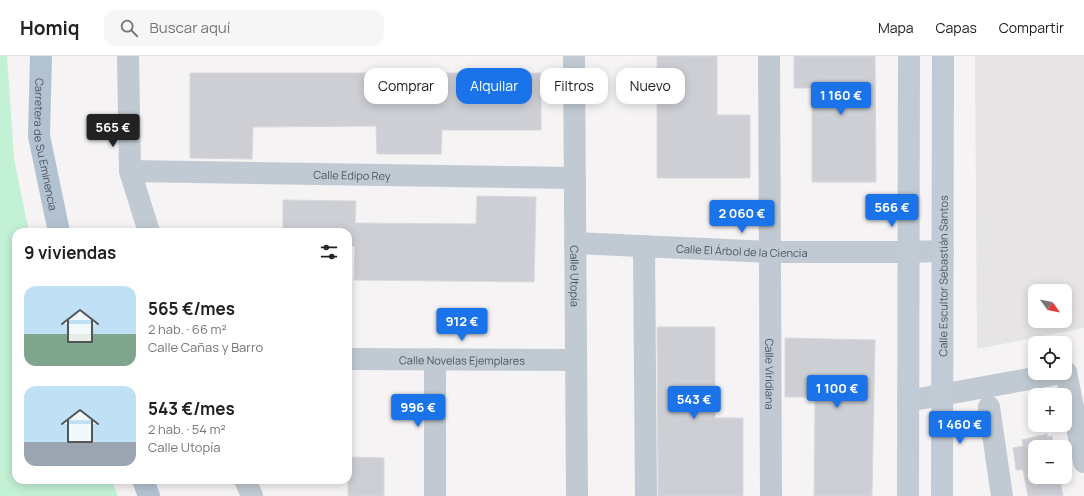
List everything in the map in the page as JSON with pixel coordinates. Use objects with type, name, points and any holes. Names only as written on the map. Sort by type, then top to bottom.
[{"type":"main road","name":"Carretera de Su Eminencia","points":[[41,56],[39,136],[58,228]]},
{"type":"main road","points":[[144,484],[149,496]]},
{"type":"street","points":[[128,56],[130,171],[148,228]]},
{"type":"street","name":"Calle Utopía","points":[[574,56],[577,496]]},
{"type":"street","name":"Calle Viridiana","points":[[769,56],[771,496]]},
{"type":"street","points":[[908,496],[909,56]]},
{"type":"street","name":"Calle Escultor Sebastián Santos","points":[[942,496],[944,56]]},
{"type":"street","name":"Calle Edipo Rey","points":[[130,171],[575,178]]},
{"type":"street","name":"Calle El Árbol de la Ciencia","points":[[575,244],[770,252],[943,251]]},
{"type":"street","points":[[644,246],[646,496]]},
{"type":"street","name":"Calle Novelas Ejemplares","points":[[352,359],[576,360]]},
{"type":"street","points":[[435,359],[435,496]]},
{"type":"street","points":[[908,401],[1028,379]]},
{"type":"street","points":[[1070,380],[1084,462]]},
{"type":"street","points":[[990,407],[1002,496]]},
{"type":"street","points":[[247,484],[252,496]]},
{"type":"shaded area","points":[[975,56],[1084,56],[1084,328],[1043,336],[1028,336],[1028,339],[977,349]]},
{"type":"green space","points":[[0,56],[7,56],[14,159],[28,228],[12,228],[12,484],[113,484],[118,496],[0,496]]},
{"type":"building","points":[[657,56],[717,56],[717,115],[750,115],[750,178],[657,178],[657,104],[685,104],[685,68],[657,68]]},
{"type":"building","points":[[794,56],[875,56],[876,182],[812,182],[812,88],[794,88]]},
{"type":"building","points":[[190,73],[364,73],[364,104],[448,104],[448,73],[456,73],[456,104],[532,104],[532,73],[540,73],[541,130],[442,130],[441,154],[377,154],[376,126],[253,127],[252,159],[190,158]]},
{"type":"building","points":[[477,196],[536,197],[534,282],[354,280],[355,246],[352,246],[352,228],[283,228],[283,200],[356,201],[355,223],[476,224]]},
{"type":"building","points":[[657,327],[715,327],[715,418],[743,418],[743,496],[658,496]]},
{"type":"building","points":[[785,338],[875,340],[872,496],[814,496],[815,397],[785,397]]},
{"type":"building","points":[[1047,434],[1047,437],[1052,436],[1053,440],[1028,440],[1028,484],[1061,484],[1063,496],[1028,496],[1023,470],[1016,470],[1013,448],[1023,446],[1022,440]]},
{"type":"building","points":[[352,457],[384,458],[384,496],[348,496],[348,484],[352,484]]}]
